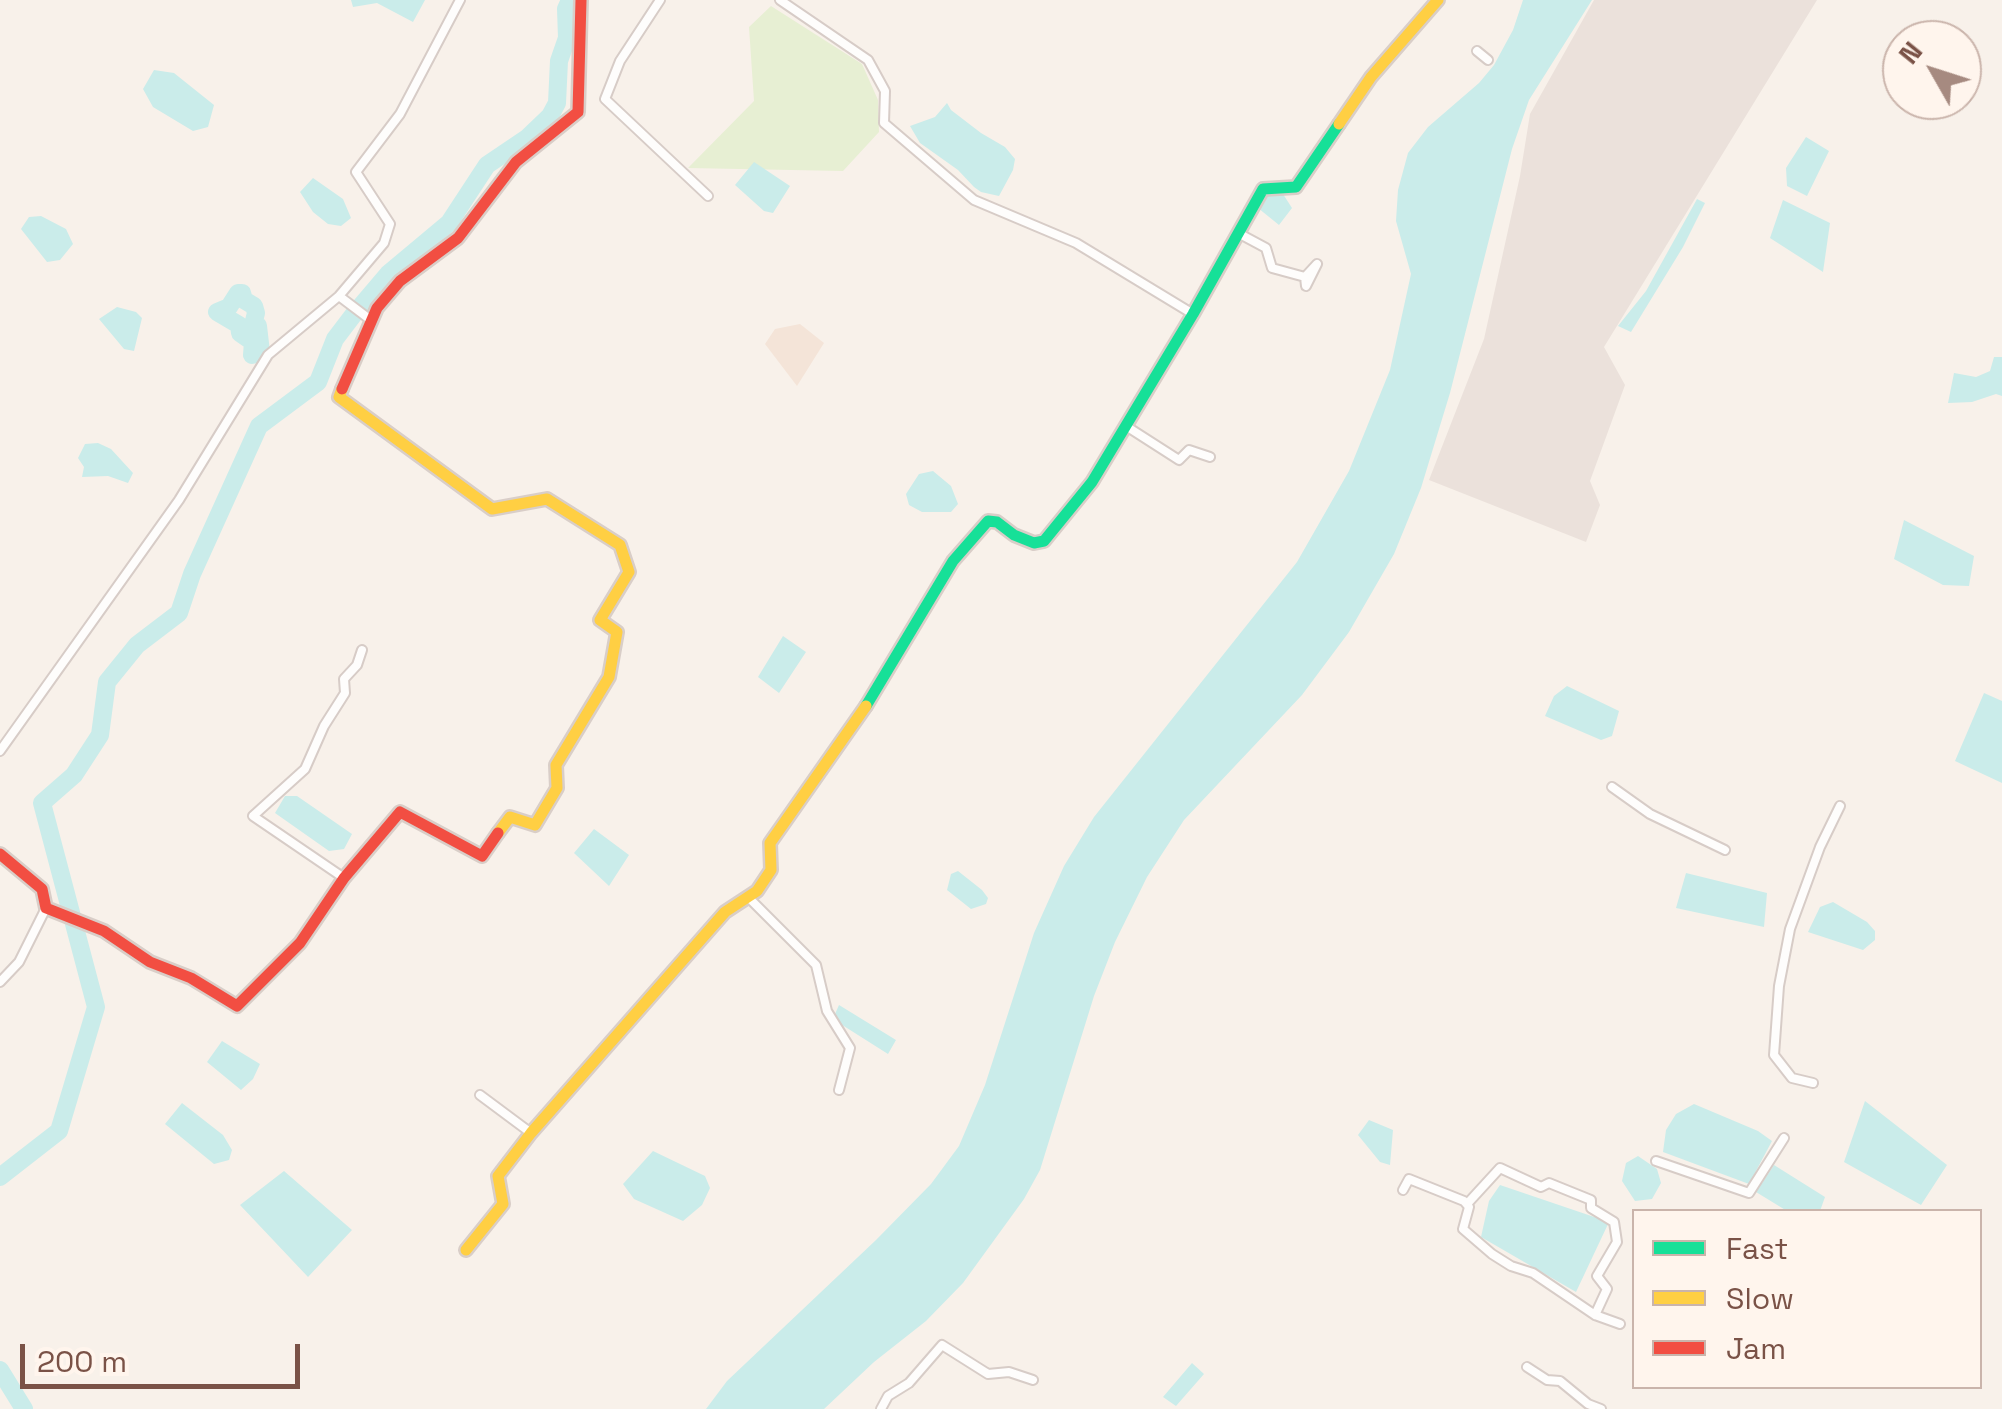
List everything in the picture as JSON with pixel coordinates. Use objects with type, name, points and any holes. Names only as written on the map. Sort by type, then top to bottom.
[{"type":"street","points":[[0,751],[179,500],[268,355],[339,296],[384,243],[390,224],[356,172],[400,114],[460,0]]},
{"type":"street","points":[[46,908],[104,931],[150,962],[191,978],[237,1006],[300,943],[344,878],[400,812],[482,856],[510,817],[535,826],[557,788],[556,766],[609,677],[617,632],[600,620],[629,572],[620,545],[547,499],[492,508],[339,397],[369,317],[400,281],[458,238],[516,162],[578,112],[581,0]]},
{"type":"street","points":[[660,0],[620,61],[606,99],[708,196]]},
{"type":"street","points":[[780,0],[868,60],[885,91],[884,123],[974,200],[1076,243],[1194,314]]},
{"type":"street","points":[[466,1250],[503,1204],[498,1176],[531,1133],[726,912],[749,898],[770,874],[770,843],[877,690],[953,561],[988,522],[998,522],[1014,535],[1034,543],[1044,541],[1092,482],[1194,314],[1263,190],[1296,187],[1326,152],[1372,77],[1438,0]]},
{"type":"street","points":[[1477,51],[1488,60]]},
{"type":"street","points":[[1238,233],[1266,248],[1272,268],[1305,277]]},
{"type":"street","points":[[339,296],[369,317]]},
{"type":"street","points":[[1126,426],[1180,460],[1189,450],[1210,457]]},
{"type":"street","points":[[344,878],[253,816],[305,768],[344,693],[344,679],[357,666],[362,650]]},
{"type":"street","points":[[1612,788],[1695,839],[1725,850]]},
{"type":"street","points":[[1813,1084],[1792,1078],[1774,1055],[1779,986],[1790,929],[1840,806]]},
{"type":"street","points":[[0,854],[42,889],[46,908],[19,962],[0,982]]},
{"type":"street","points":[[749,898],[816,965],[827,1011],[850,1048],[839,1090]]},
{"type":"street","points":[[480,1095],[531,1133]]},
{"type":"street","points":[[1656,1160],[1749,1193],[1784,1138]]},
{"type":"street","points":[[1594,1316],[1607,1289],[1597,1276],[1617,1242],[1614,1222],[1591,1208],[1591,1200],[1549,1183],[1541,1186],[1500,1168],[1467,1204],[1463,1229],[1492,1254],[1533,1273],[1594,1316],[1620,1324]]},
{"type":"street","points":[[1403,1190],[1409,1179],[1467,1204]]},
{"type":"street","points":[[881,1409],[888,1396],[909,1383],[942,1345],[988,1374],[1010,1372],[1033,1380]]},
{"type":"street","points":[[1527,1366],[1602,1409]]},
{"type":"shaded area","points":[[1594,0],[1817,0],[1604,347],[1625,385],[1590,481],[1600,505],[1586,542],[1429,480],[1484,339],[1530,114]]},
{"type":"shaded area","points":[[800,324],[824,343],[797,386],[765,344],[775,329]]},
{"type":"green space","points":[[771,6],[862,64],[878,100],[879,132],[843,171],[688,168],[754,101],[749,27]]},
{"type":"water","points":[[351,0],[425,0],[413,22],[377,3],[353,7]]},
{"type":"water","points":[[1523,0],[1592,0],[1529,100],[1512,149],[1450,393],[1421,488],[1394,554],[1349,632],[1302,695],[1184,820],[1147,877],[1094,996],[1040,1170],[1024,1199],[963,1283],[926,1321],[824,1409],[706,1409],[727,1381],[931,1184],[959,1146],[985,1085],[1034,933],[1064,866],[1094,817],[1297,562],[1349,471],[1390,370],[1411,274],[1396,221],[1398,190],[1408,153],[1428,127],[1494,65],[1513,30]]},
{"type":"water","points":[[154,70],[174,73],[214,105],[208,127],[193,131],[153,107],[143,89]]},
{"type":"water","points":[[947,103],[1015,159],[999,196],[974,187],[958,170],[920,143],[910,126],[935,117]]},
{"type":"water","points":[[1806,137],[1829,151],[1807,196],[1787,186],[1786,168]]},
{"type":"water","points":[[754,162],[790,186],[773,213],[764,211],[735,185]]},
{"type":"water","points":[[313,178],[343,199],[351,218],[341,226],[328,224],[313,212],[300,192]]},
{"type":"water","points":[[1283,194],[1292,208],[1279,225],[1258,208],[1264,195]]},
{"type":"water","points":[[1697,199],[1705,203],[1631,332],[1618,326],[1646,291]]},
{"type":"water","points":[[1783,200],[1830,223],[1823,272],[1770,238]]},
{"type":"water","points":[[41,216],[66,229],[73,244],[60,260],[47,262],[21,229],[29,217]]},
{"type":"water","points":[[117,307],[136,312],[142,318],[134,351],[124,349],[99,319]]},
{"type":"water","points":[[1994,357],[2002,357],[2002,396],[1948,403],[1954,373],[1976,377],[1990,371]]},
{"type":"water","points":[[98,443],[111,449],[133,473],[128,483],[108,476],[82,477],[84,467],[78,458],[85,444]]},
{"type":"water","points":[[933,471],[951,486],[958,504],[951,512],[922,512],[909,505],[906,494],[919,474]]},
{"type":"water","points":[[1904,520],[1974,556],[1969,586],[1943,585],[1894,559]]},
{"type":"water","points":[[783,636],[806,652],[779,693],[758,677]]},
{"type":"water","points":[[1567,686],[1619,711],[1612,736],[1601,740],[1545,716],[1554,696]]},
{"type":"water","points":[[1984,693],[2002,701],[2002,783],[1955,761]]},
{"type":"water","points":[[285,796],[297,796],[352,834],[344,849],[329,851],[275,813]]},
{"type":"water","points":[[594,829],[629,855],[609,886],[574,853]]},
{"type":"water","points":[[958,871],[982,890],[988,898],[986,904],[971,909],[947,890],[951,874]]},
{"type":"water","points":[[1686,873],[1767,893],[1764,927],[1676,908]]},
{"type":"water","points":[[1833,902],[1867,922],[1875,931],[1875,940],[1863,950],[1808,932],[1820,907]]},
{"type":"water","points":[[839,1005],[896,1040],[888,1054],[839,1023],[835,1014]]},
{"type":"water","points":[[222,1041],[260,1064],[253,1079],[241,1090],[207,1062]]},
{"type":"water","points":[[1865,1101],[1947,1165],[1921,1205],[1844,1162]]},
{"type":"water","points":[[182,1103],[223,1135],[232,1150],[229,1160],[214,1164],[165,1124]]},
{"type":"water","points":[[1694,1104],[1758,1131],[1772,1141],[1749,1184],[1663,1152],[1666,1130],[1676,1114]]},
{"type":"water","points":[[1369,1120],[1393,1130],[1390,1165],[1380,1162],[1358,1135]]},
{"type":"water","points":[[653,1151],[705,1176],[710,1188],[702,1205],[683,1221],[634,1199],[623,1184]]},
{"type":"water","points":[[1638,1156],[1657,1169],[1661,1183],[1652,1199],[1635,1201],[1622,1181],[1626,1163]]},
{"type":"water","points":[[1774,1165],[1825,1197],[1821,1209],[1784,1209],[1756,1192]]},
{"type":"water","points":[[284,1171],[352,1230],[308,1277],[240,1205]]},
{"type":"water","points":[[1500,1185],[1609,1222],[1576,1292],[1481,1237],[1489,1201]]},
{"type":"water","points":[[1192,1363],[1204,1374],[1176,1406],[1163,1397]]},
{"type":"waterway","points":[[0,1177],[59,1131],[96,1007],[42,803],[74,775],[100,735],[107,682],[137,645],[179,613],[192,574],[259,426],[318,382],[335,339],[388,274],[449,223],[487,165],[527,138],[550,116],[557,103],[559,61],[567,38],[566,9],[570,0]]},
{"type":"waterway","points":[[238,293],[254,306],[256,313],[253,325],[258,326],[261,352],[252,355],[253,342],[240,333],[239,325],[217,312],[229,307],[238,293]]},
{"type":"waterway","points":[[0,1370],[24,1409]]},
{"type":"traffic: fast","points":[[866,706],[953,561],[988,521],[1034,543],[1044,541],[1092,482],[1263,189],[1296,187],[1339,124]]},
{"type":"traffic: slow","points":[[1339,124],[1371,77],[1438,0]]},
{"type":"traffic: slow","points":[[342,389],[339,397],[492,509],[547,499],[620,545],[629,572],[600,620],[617,632],[609,677],[556,765],[557,788],[535,825],[510,817],[498,833]]},
{"type":"traffic: slow","points":[[466,1250],[503,1204],[498,1176],[531,1133],[725,912],[757,891],[771,870],[770,843],[866,706]]},
{"type":"traffic: jam","points":[[342,389],[377,308],[400,281],[458,238],[516,162],[578,112],[581,0]]},
{"type":"traffic: jam","points":[[0,854],[42,889],[46,908],[104,931],[150,962],[191,978],[237,1006],[300,943],[344,878],[400,812],[482,856],[498,833]]}]
